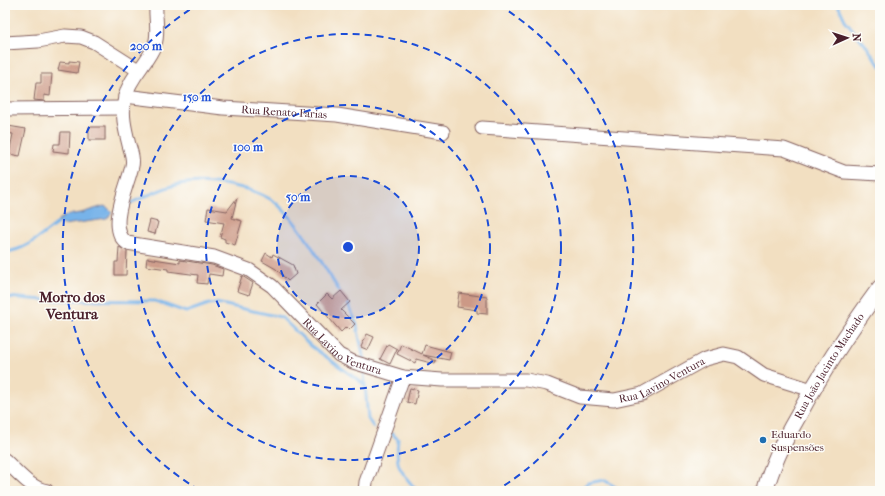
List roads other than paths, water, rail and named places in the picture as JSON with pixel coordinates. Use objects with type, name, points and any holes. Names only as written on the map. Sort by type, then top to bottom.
[{"type":"main road","name":"Rua João Jacinto Machado","points":[[765,491],[777,455],[812,390],[857,320],[880,288]]},
{"type":"street","points":[[124,102],[138,70],[155,42],[156,5]]},
{"type":"street","points":[[5,34],[12,36],[53,34],[91,40],[138,70]]},
{"type":"street","points":[[5,43],[38,41],[69,36]]},
{"type":"street","name":"Rua Renato Farias","points":[[5,109],[124,102],[344,116],[443,132]]},
{"type":"street","name":"Rua Lavino Ventura","points":[[124,102],[133,161],[118,219],[118,230],[123,239],[137,245],[214,257],[249,270],[272,286],[339,355],[353,362],[403,377],[442,380],[526,380],[547,384],[580,397],[619,399],[636,396],[649,391],[704,359],[724,354],[738,357],[764,375],[812,390]]},
{"type":"street","points":[[482,128],[784,149],[844,172],[880,174]]},
{"type":"street","points":[[365,488],[403,377]]},
{"type":"street","points":[[5,460],[30,483],[41,490],[47,491]]},
{"type":"water","points":[[104,206],[112,212],[107,219],[63,225],[58,223],[58,220],[67,215],[81,213]]},
{"type":"waterway","points":[[838,5],[845,20],[880,66]]},
{"type":"waterway","points":[[131,203],[153,193],[187,183],[214,183],[255,192],[276,203],[294,222],[312,246],[342,295]]},
{"type":"waterway","points":[[5,252],[13,251],[27,245],[58,223]]},
{"type":"waterway","points":[[5,297],[45,300],[155,301],[186,312],[216,303],[281,317],[311,346],[365,385],[368,419],[374,428]]},
{"type":"waterway","points":[[347,301],[357,325],[364,361]]},
{"type":"waterway","points":[[364,370],[365,385]]},
{"type":"waterway","points":[[392,434],[398,439],[397,456],[402,473],[417,491]]},
{"type":"waterway","points":[[578,491],[588,483],[604,480],[622,491]]},
{"type":"waterway","points":[[696,491],[709,491]]},
{"type":"place","name":"Eduardo Suspensões","points":[[763,440]]},
{"type":"district","name":"Morro dos Ventura","points":[[72,306]]}]
